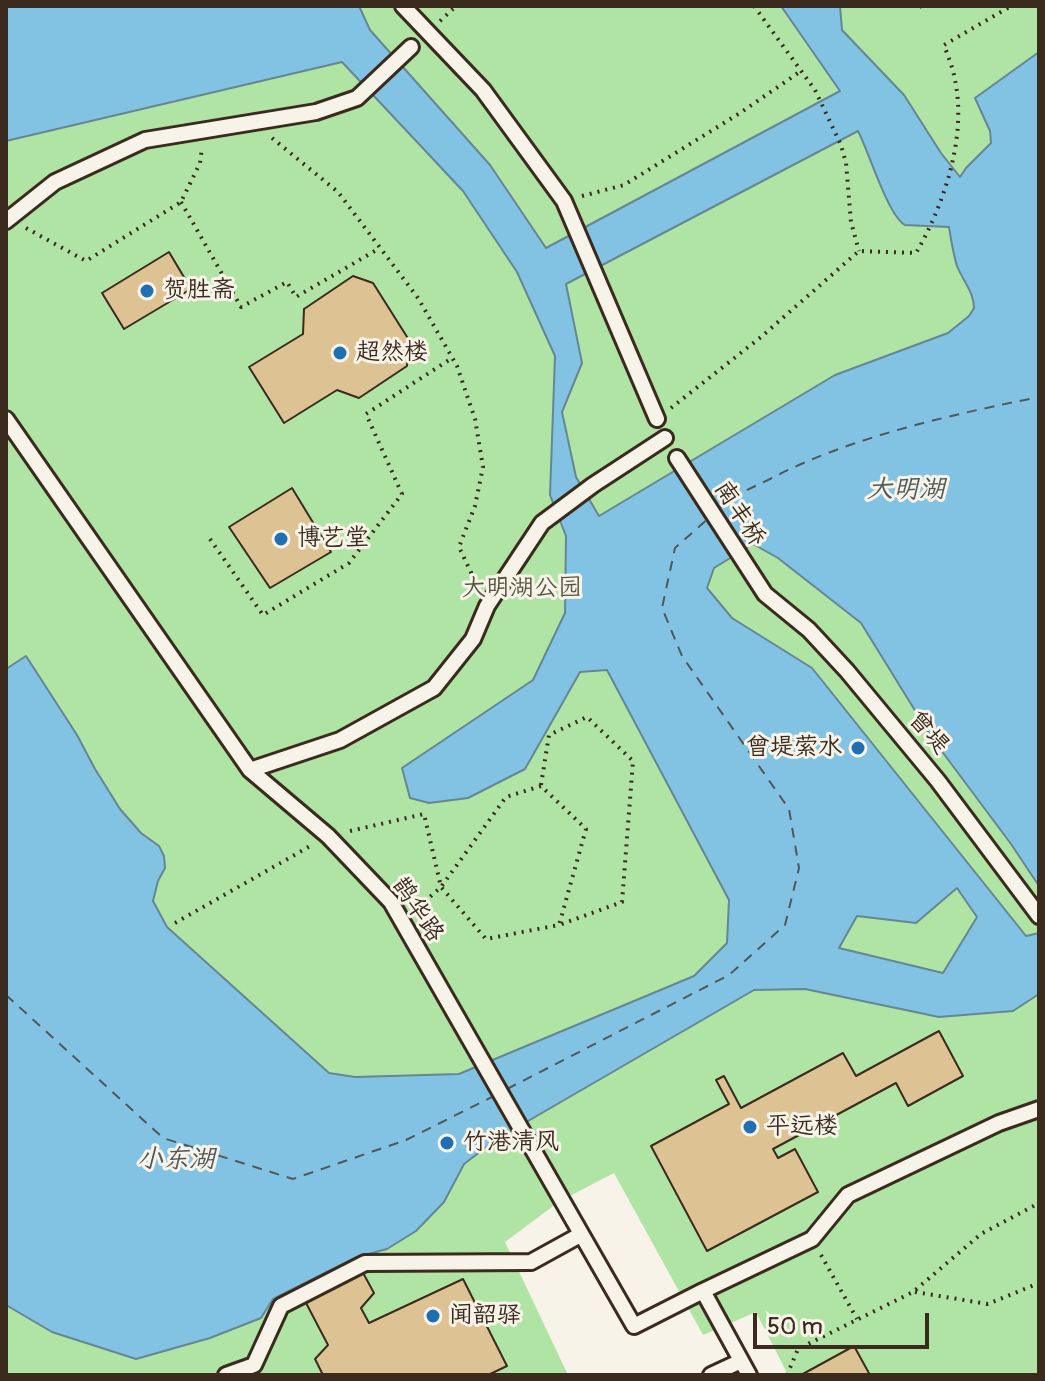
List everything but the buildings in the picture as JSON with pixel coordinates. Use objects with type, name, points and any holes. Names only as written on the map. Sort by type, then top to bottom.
[{"type":"lane","points":[[403,6],[483,90],[564,201],[657,419]]},
{"type":"lane","points":[[7,220],[55,182],[145,140],[316,112],[357,98],[411,47]]},
{"type":"lane","name":"鹊华路","points":[[6,419],[250,770],[328,836],[391,902],[634,1326],[703,1291]]},
{"type":"lane","points":[[250,770],[340,740],[434,688],[473,639],[487,606],[542,523],[665,438]]},
{"type":"lane","name":"南丰桥","points":[[677,458],[765,594]]},
{"type":"lane","name":"曾堤","points":[[765,594],[809,630],[847,671],[938,781],[1039,916]]},
{"type":"lane","points":[[749,1375],[703,1291],[812,1239],[848,1195],[999,1123],[1039,1109]]},
{"type":"lane","points":[[226,1375],[254,1365],[281,1306],[365,1263],[531,1262],[580,1235]]},
{"type":"lane","points":[[711,1375],[741,1361]]},
{"type":"path","points":[[754,6],[815,90],[841,145],[846,163],[851,222],[859,251]]},
{"type":"path","points":[[921,6],[925,13]]},
{"type":"path","points":[[657,419],[761,337],[859,251],[916,253],[928,232],[955,160],[956,82],[944,45],[1011,6]]},
{"type":"path","points":[[564,201],[624,185],[801,71]]},
{"type":"path","points":[[252,121],[338,192],[418,298],[452,358],[475,419],[483,467],[475,506],[459,547],[487,606]]},
{"type":"path","points":[[7,220],[86,261],[181,202],[200,163],[205,130]]},
{"type":"path","points":[[181,202],[241,307],[287,282],[296,297],[380,248]]},
{"type":"path","points":[[210,539],[263,615],[349,563],[402,494],[366,414],[452,358]]},
{"type":"path","points":[[175,923],[328,836],[424,814],[441,887],[486,939],[559,925],[622,902],[633,761],[587,717],[549,735],[541,786]]},
{"type":"path","points":[[402,922],[441,887],[506,797],[541,786]]},
{"type":"path","points":[[541,786],[586,829],[559,925]]},
{"type":"path","points":[[787,1375],[798,1349],[913,1292],[981,1234],[1039,1203]]},
{"type":"path","points":[[812,1239],[857,1319]]},
{"type":"path","points":[[913,1292],[988,1304],[1039,1283]]},
{"type":"green space","name":"大明湖公园","points":[[6,6],[1039,6],[1039,1375],[788,1375],[756,1312],[703,1335],[614,1173],[560,1201],[505,1242],[568,1375],[6,1375]]},
{"type":"water","points":[[6,6],[359,6],[370,30],[490,165],[546,248],[840,91],[781,6],[840,6],[842,30],[904,95],[960,177],[991,143],[990,131],[975,98],[1039,52],[1039,886],[932,738],[861,623],[778,558],[753,544],[714,568],[707,588],[732,618],[812,668],[1026,936],[1039,933],[1039,994],[1013,1011],[939,1017],[805,989],[754,990],[497,1139],[464,1164],[444,1202],[416,1231],[387,1249],[357,1257],[273,1299],[261,1318],[210,1338],[136,1359],[52,1332],[6,1305],[6,669],[26,656],[120,809],[141,833],[159,846],[165,868],[153,901],[167,927],[329,1073],[355,1077],[459,1074],[694,976],[727,943],[729,900],[607,670],[580,672],[525,769],[468,798],[429,803],[410,798],[402,768],[533,680],[565,613],[566,536],[550,495],[555,356],[517,272],[463,191],[342,62],[6,141]],"holes":[[[858,131],[886,197],[899,219],[905,225],[949,227],[957,266],[974,302],[969,316],[948,333],[835,375],[599,516],[576,477],[562,412],[582,363],[566,284]],[[957,888],[977,917],[943,973],[839,948],[857,916],[916,923]]]},
{"type":"ferry route","points":[[717,510],[749,489],[801,464],[867,439],[1039,397]]},
{"type":"ferry route","points":[[507,1089],[729,975],[785,925],[799,868],[789,809],[682,656],[662,608],[675,548],[710,517]]},
{"type":"ferry route","points":[[6,995],[163,1138],[293,1179],[406,1140],[494,1096]]},
{"type":"place","name":"贺胜斋","points":[[147,291]]},
{"type":"place","name":"超然楼","points":[[340,353]]},
{"type":"place","name":"博艺堂","points":[[281,539]]},
{"type":"place","name":"曾堤萦水","points":[[858,748]]},
{"type":"place","name":"平远楼","points":[[750,1127]]},
{"type":"place","name":"竹港清风","points":[[447,1143]]},
{"type":"place","name":"闻韶驿","points":[[433,1316]]},
{"type":"water label","name":"大明湖","points":[[906,490]]},
{"type":"water label","name":"小东湖","points":[[176,1160]]}]
